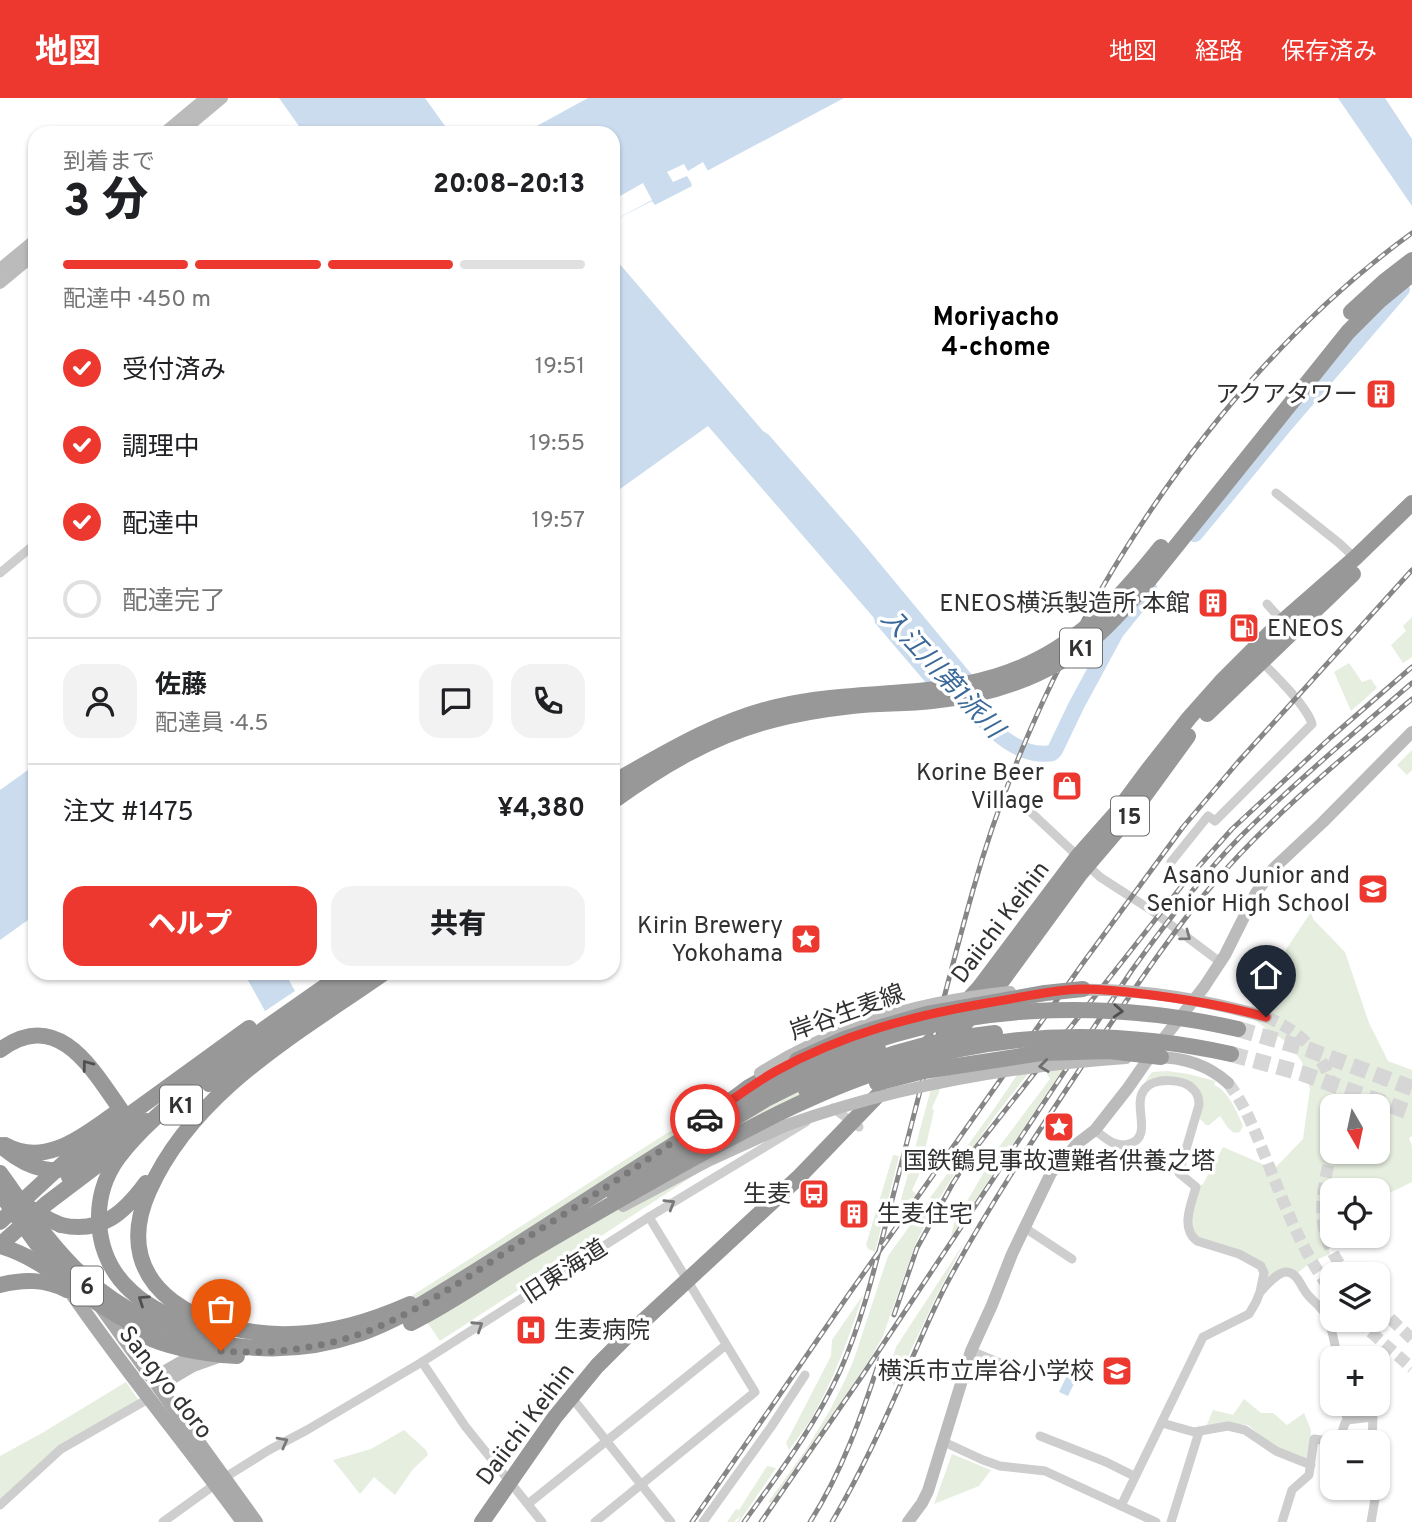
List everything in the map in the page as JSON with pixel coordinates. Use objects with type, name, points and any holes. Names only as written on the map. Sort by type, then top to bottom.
[{"type":"highway","name":"K1","points":[[620,780],[702,734],[757,712],[830,697],[956,687],[1013,671],[1067,643],[1105,612],[1148,563],[1340,325],[1370,294],[1412,260]]},
{"type":"highway","name":"K1","points":[[620,797],[676,759],[751,726],[813,711],[934,701],[978,694],[1027,678],[1058,663],[1102,631],[1137,594],[1348,332],[1379,301],[1412,274]]},
{"type":"highway","points":[[1348,332],[1412,281]]},
{"type":"highway","name":"Daiichi Keihin","points":[[1083,861],[1132,813],[1180,746],[1213,706],[1261,662],[1287,627],[1412,503]]},
{"type":"highway","name":"Daiichi Keihin","points":[[492,1522],[555,1417],[597,1366],[627,1336],[796,1193],[979,988],[1083,861],[1147,770],[1221,682],[1412,516]]},
{"type":"highway","name":"K1","points":[[0,1223],[67,1160],[317,980]]},
{"type":"highway","points":[[0,1143],[21,1161],[44,1170],[67,1170],[82,1166],[107,1152],[165,1102],[334,980]]},
{"type":"highway","points":[[69,1177],[300,1011],[355,980]]},
{"type":"highway","name":"K1","points":[[0,1246],[82,1176],[357,980]]},
{"type":"highway","points":[[0,1184],[33,1211],[55,1223],[74,1227],[98,1225],[116,1216],[127,1207],[206,1107],[237,1077],[374,980]]},
{"type":"highway","points":[[648,1161],[749,1087],[797,1060],[844,1039],[927,1014],[1083,989]]},
{"type":"highway","points":[[0,1246],[33,1260],[123,1319],[179,1344],[205,1350],[255,1353],[289,1350],[358,1335],[394,1320],[438,1295],[731,1108],[779,1081],[855,1048],[907,1031],[962,1019],[1068,1009],[1147,1013],[1238,1029]]},
{"type":"highway","points":[[578,1213],[749,1109],[824,1070],[878,1049],[949,1028],[998,1017],[1068,1009]]},
{"type":"highway","points":[[1,1048],[35,1036],[52,1037],[67,1044],[79,1054],[128,1120]]},
{"type":"highway","points":[[636,1195],[722,1142],[782,1112],[856,1079],[953,1051],[1025,1040],[1086,1037],[1180,1043],[1231,1054]]},
{"type":"highway","points":[[0,1143],[26,1153],[44,1152],[65,1146],[184,1067],[234,1038]]},
{"type":"highway","points":[[0,1285],[26,1280],[51,1283],[67,1289],[134,1331],[198,1352],[287,1356],[337,1350],[380,1337],[418,1320],[528,1253],[744,1137],[872,1085],[905,1075],[1055,1052],[1109,1051],[1161,1057]]},
{"type":"highway","points":[[221,1062],[135,1139],[118,1159],[107,1179],[100,1199],[100,1230],[107,1257],[119,1279],[140,1298],[184,1323],[227,1338],[266,1345],[298,1348],[341,1344],[371,1337],[418,1320]]},
{"type":"highway","points":[[179,1140],[154,1181],[142,1209],[138,1233],[140,1255],[151,1281],[167,1298],[196,1316],[230,1328],[257,1333],[291,1334],[324,1331],[362,1322],[436,1292],[531,1236]]},
{"type":"highway","points":[[0,1173],[44,1234],[78,1270],[100,1290],[146,1319],[191,1336],[238,1346],[288,1348],[323,1343]]},
{"type":"highway","points":[[3,1200],[55,1263],[83,1288],[125,1317],[183,1343],[254,1356]]},
{"type":"highway","name":"Daiichi Keihin","points":[[482,1522],[606,1369],[690,1284]]},
{"type":"main road","points":[[3,1200],[24,1193],[128,1120]]},
{"type":"main road","points":[[0,1223],[20,1216],[69,1177]]},
{"type":"main road","name":"Sangyo doro","points":[[24,1193],[102,1308],[191,1453],[256,1522]]},
{"type":"main road","name":"Sangyo doro","points":[[20,1216],[133,1379],[153,1388],[220,1481],[243,1522]]},
{"type":"street","points":[[172,126],[206,98]]},
{"type":"street","points":[[188,126],[222,98]]},
{"type":"street","points":[[0,270],[28,246]]},
{"type":"street","points":[[0,283],[28,260]]},
{"type":"street","points":[[1276,493],[1355,558]]},
{"type":"street","points":[[0,573],[28,550]]},
{"type":"street","points":[[1267,604],[1287,627]]},
{"type":"street","points":[[1171,862],[1208,816],[1215,821],[1312,724],[1307,711],[1261,662]]},
{"type":"street","points":[[908,1522],[928,1491],[971,1352],[1012,1254],[1051,1173],[1078,1143],[1095,1130],[1204,988],[1256,893],[1273,869],[1412,732]]},
{"type":"street","points":[[1021,803],[1100,877],[1151,910],[1220,962]]},
{"type":"street","name":"岸谷生麦線","points":[[153,1388],[199,1353],[224,1345],[340,1330],[396,1314],[578,1213],[760,1073],[821,1039],[875,1020],[906,1010],[1009,992],[1083,989],[1181,999],[1266,1017]]},
{"type":"street","points":[[1161,1057],[1199,1064],[1228,1083]]},
{"type":"street","points":[[1095,1130],[1113,1143],[1132,1143],[1141,1134],[1140,1098],[1146,1087],[1157,1082],[1172,1082],[1186,1084],[1195,1090],[1199,1105],[1180,1173],[1196,1187],[1187,1229],[1190,1236],[1197,1241],[1239,1254],[1261,1266],[1264,1273],[1256,1303],[1249,1314],[1203,1337],[1121,1506]]},
{"type":"street","name":"旧東海道","points":[[163,1522],[268,1450],[422,1362],[649,1217],[832,1107],[856,1123]]},
{"type":"street","points":[[0,1163],[24,1193]]},
{"type":"street","name":"岸谷生麦線","points":[[170,1374],[216,1357],[263,1349],[330,1343],[399,1323],[444,1302],[636,1195]]},
{"type":"street","points":[[3,1200],[20,1216]]},
{"type":"street","points":[[601,1520],[641,1484],[755,1392],[649,1217]]},
{"type":"street","points":[[1025,1228],[1072,1259]]},
{"type":"street","points":[[1260,1292],[1281,1273],[1295,1275],[1304,1290],[1323,1311],[1336,1346]]},
{"type":"street","points":[[528,1504],[726,1345]]},
{"type":"street","points":[[971,1352],[1022,1372]]},
{"type":"street","points":[[422,1362],[465,1426],[542,1522]]},
{"type":"street","points":[[703,1522],[805,1375]]},
{"type":"street","points":[[0,1505],[61,1449],[153,1388]]},
{"type":"street","points":[[577,1404],[671,1522]]},
{"type":"street","points":[[1347,1416],[1348,1420]]},
{"type":"street","points":[[1342,1430],[1348,1420],[1373,1418],[1372,1430]]},
{"type":"street","points":[[1162,1423],[1194,1432],[1228,1426],[1245,1430],[1276,1451],[1311,1465]]},
{"type":"street","points":[[1171,1522],[1199,1432]]},
{"type":"street","points":[[1040,1436],[1135,1476]]},
{"type":"street","points":[[1282,1522],[1292,1490],[1309,1475],[1314,1438],[1320,1439]]},
{"type":"street","points":[[944,1442],[1000,1466],[1045,1471],[1156,1522]]},
{"type":"street","points":[[1371,1522],[1375,1500]]},
{"type":"green space","points":[[1412,617],[1412,657],[1403,663],[1391,645],[1406,631],[1403,626]]},
{"type":"green space","points":[[1349,663],[1362,682],[1371,679],[1377,688],[1351,711],[1334,672]]},
{"type":"green space","points":[[1412,750],[1412,770],[1407,775],[1397,765]]},
{"type":"green space","points":[[1311,912],[1313,919],[1345,952],[1369,1023],[1388,1061],[1412,1070],[1412,1136],[1409,1138],[1412,1146],[1412,1182],[1390,1193],[1390,1178],[1320,1178],[1320,1248],[1328,1248],[1330,1254],[1311,1262],[1295,1275],[1289,1272],[1260,1292],[1261,1266],[1197,1241],[1188,1220],[1196,1187],[1203,1184],[1223,1147],[1274,1169],[1303,1139],[1310,1089],[1302,1062],[1288,1043],[1257,1022],[1251,1002]]},
{"type":"green space","points":[[827,1031],[857,1069],[440,1341],[410,1297]]},
{"type":"green space","points":[[1050,1046],[997,1113],[932,1210],[915,1245],[883,1336],[771,1503],[769,1501],[805,1451],[845,1380],[888,1256],[1036,1047]]},
{"type":"green space","points":[[1070,1046],[1078,1046],[951,1237],[954,1223],[999,1147],[1050,1079],[1047,1074]]},
{"type":"green space","points":[[946,1061],[939,1092],[932,1108],[934,1111],[919,1175],[912,1190],[916,1194],[895,1222],[938,1063]]},
{"type":"green space","points":[[1168,1071],[1215,1081],[1214,1085],[1228,1096],[1235,1108],[1243,1126],[1240,1132],[1234,1133],[1220,1116],[1209,1125],[1200,1119],[1202,1102],[1196,1085],[1173,1079],[1145,1082],[1152,1072]]},
{"type":"green space","points":[[893,1155],[899,1156],[875,1252],[866,1245]]},
{"type":"green space","points":[[964,1243],[894,1386],[887,1374],[896,1347]]},
{"type":"green space","points":[[863,1295],[827,1389],[811,1419],[789,1450],[786,1443],[831,1356],[832,1340]]},
{"type":"green space","points":[[126,1382],[139,1401],[59,1446],[0,1500],[0,1456]]},
{"type":"green space","points":[[1244,1399],[1261,1413],[1273,1413],[1287,1425],[1304,1413],[1311,1430],[1308,1460],[1278,1449],[1248,1425],[1227,1423],[1206,1427],[1213,1410],[1233,1415]]},
{"type":"green space","points":[[404,1430],[428,1455],[413,1469],[395,1495],[374,1477],[360,1494],[333,1460],[371,1449]]},
{"type":"green space","points":[[952,1454],[991,1470],[979,1486],[934,1504]]},
{"type":"green space","points":[[767,1466],[776,1468],[739,1522],[741,1515],[734,1522],[727,1522],[736,1509],[739,1510]]},
{"type":"water","points":[[279,98],[425,98],[445,126],[299,126]]},
{"type":"water","points":[[588,98],[844,98],[690,180],[692,186],[655,205],[652,201],[620,217],[620,126],[537,126]]},
{"type":"water","points":[[1338,98],[1385,98],[1412,139],[1412,206]]},
{"type":"water","points":[[620,264],[857,536],[973,676],[927,684],[875,623],[874,618],[708,426],[620,489]]},
{"type":"water","points":[[28,770],[28,920],[0,940],[0,790]]},
{"type":"water","points":[[248,980],[289,980],[295,991],[265,1011]]},
{"type":"water","points":[[1073,1363],[1082,1367],[1068,1396],[1059,1392]]},
{"type":"pier","points":[[703,162],[708,171],[690,181],[687,176],[673,182],[667,172],[684,164],[688,171]]},
{"type":"pier","points":[[643,183],[652,200],[620,217],[620,196]]},
{"type":"waterway","name":"入江川第1派川","points":[[1195,534],[1402,289]]},
{"type":"waterway","name":"入江川第1派川","points":[[955,688],[985,722],[1010,743],[1023,750],[1052,753],[1116,632],[1150,590]]},
{"type":"tunnel","points":[[1266,1017],[1293,1031],[1314,1051],[1329,1076],[1334,1094]]},
{"type":"tunnel","points":[[1238,1029],[1307,1049],[1412,1088]]},
{"type":"tunnel","points":[[1231,1054],[1301,1073],[1412,1113]]},
{"type":"tunnel","points":[[1228,1083],[1250,1121],[1288,1212],[1320,1274]]},
{"type":"tunnel","points":[[1329,1164],[1322,1214],[1328,1243],[1339,1262]]},
{"type":"tunnel","points":[[1390,1318],[1412,1339]]},
{"type":"tunnel","points":[[1371,1332],[1412,1368]]},
{"type":"railway","points":[[744,1522],[808,1430],[849,1351],[875,1265],[973,890],[1003,797],[1041,705],[1087,614],[1140,526],[1200,442],[1265,365],[1336,294],[1412,233]]},
{"type":"railway","points":[[692,1522],[849,1294],[1083,963],[1183,827],[1238,762],[1412,570]]},
{"type":"railway","points":[[894,1315],[917,1248],[974,1150],[1184,883],[1232,829],[1412,667]]},
{"type":"railway","points":[[761,1522],[862,1376],[1132,970],[1170,919],[1240,837],[1324,758],[1412,683]]},
{"type":"railway","points":[[832,1522],[872,1447],[936,1304],[963,1255],[1030,1144],[1147,971],[1196,904],[1259,834],[1309,787],[1412,699]]},
{"type":"railway","points":[[810,1522],[841,1463],[880,1359]]},
{"type":"way so far","points":[[221,1351],[255,1353],[306,1347],[358,1335],[394,1320],[438,1295],[648,1161],[705,1119]]},
{"type":"place","name":"アクアタワー","points":[[1381,394]]},
{"type":"place","name":"ENEOS横浜製造所 本館","points":[[1213,603]]},
{"type":"place","name":"ENEOS","points":[[1244,628]]},
{"type":"place","name":"Korine Beer Village","points":[[1067,786]]},
{"type":"place","name":"Asano Junior and Senior High School","points":[[1373,889]]},
{"type":"place","name":"Kirin Brewery Yokohama","points":[[806,939]]},
{"type":"place","name":"国鉄鶴見事故遭難者供養之塔","points":[[1059,1127]]},
{"type":"place","name":"生麦","points":[[814,1194]]},
{"type":"place","name":"生麦住宅","points":[[854,1214]]},
{"type":"place","name":"生麦病院","points":[[531,1330]]},
{"type":"place","name":"横浜市立岸谷小学校","points":[[1117,1371]]},
{"type":"district","name":"Moriyacho 4-chome","points":[[996,331]]},
{"type":"route","points":[[705,1119],[749,1087],[819,1049],[927,1014],[1083,989],[1181,999],[1266,1017]]}]
